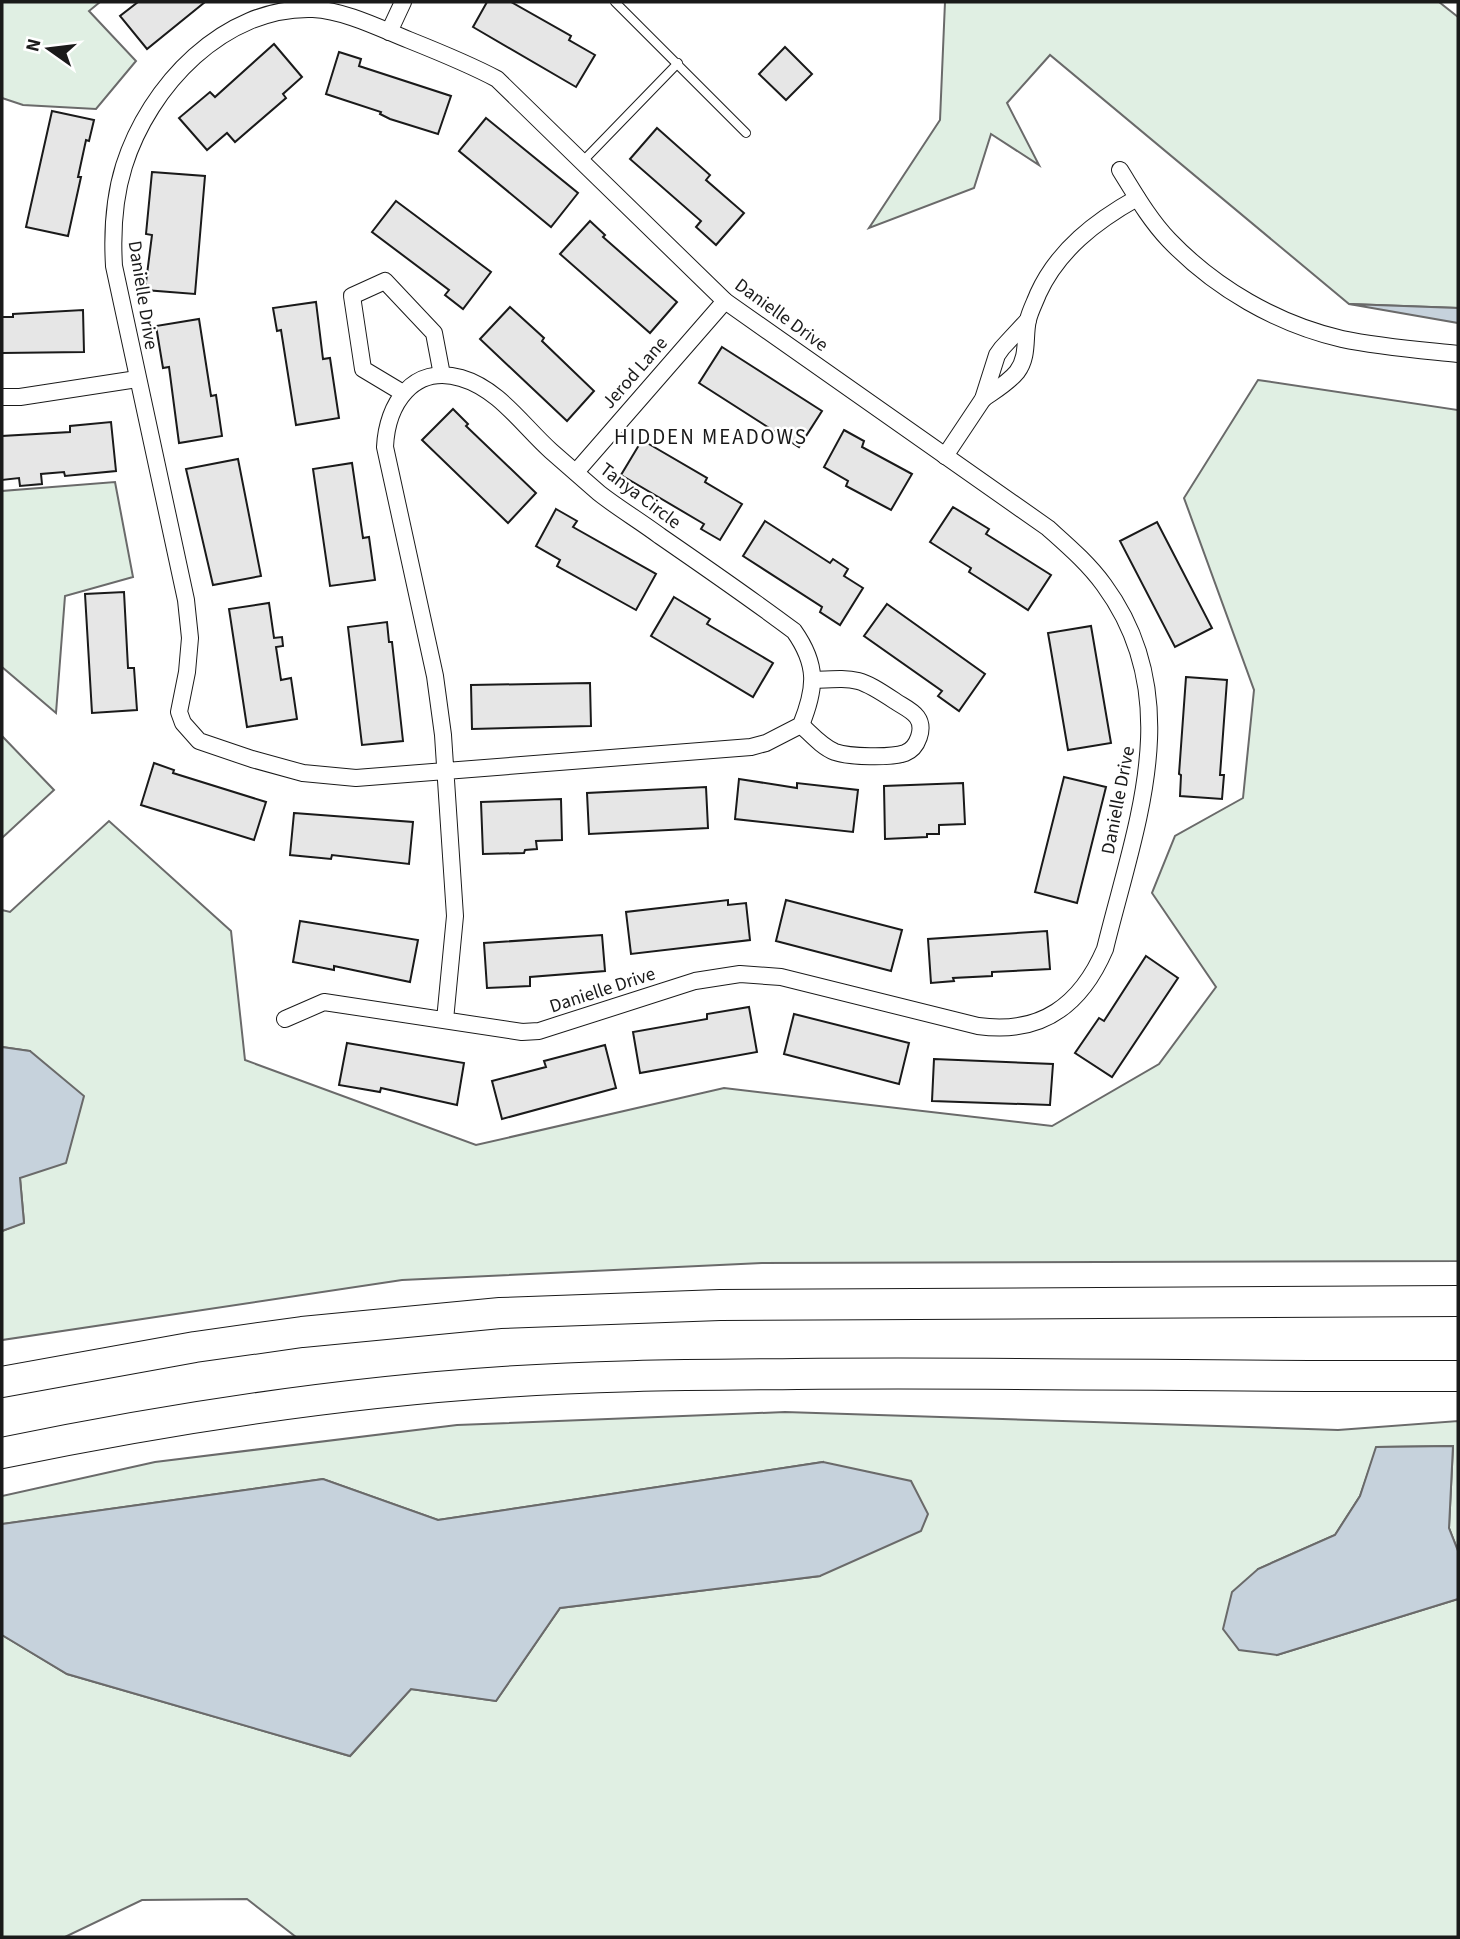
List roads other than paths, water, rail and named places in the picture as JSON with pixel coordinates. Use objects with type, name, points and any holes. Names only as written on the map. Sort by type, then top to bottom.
[{"type":"highway","points":[[2,1382],[195,1347],[302,1332],[397,1321],[528,1312],[720,1305],[1458,1301]]},
{"type":"highway","points":[[2,1453],[176,1419],[296,1402],[462,1385],[603,1376],[949,1373],[1200,1377],[1458,1376]]},
{"type":"street","points":[[389,32],[403,2]]},
{"type":"street","name":"Danielle Drive","points":[[285,1019],[324,1002],[522,1032],[540,1031],[695,981],[740,974],[781,977],[993,1028],[1016,1027],[1040,1021],[1061,1009],[1080,993],[1096,971],[1105,949],[1146,785],[1151,724],[1143,669],[1132,636],[1121,611],[1086,564],[1048,528],[725,301],[497,79],[475,67],[352,18],[325,11],[272,13],[237,27],[208,45],[191,59],[163,92],[147,115],[130,149],[118,188],[113,225],[114,266],[188,616],[190,638],[187,672],[179,712],[183,723],[199,741],[252,760],[303,773],[356,778],[446,770]]},
{"type":"street","points":[[1120,170],[1137,198],[1169,240],[1195,265],[1243,299],[1274,316],[1344,339],[1458,354]]},
{"type":"street","points":[[983,399],[1017,372],[1023,361],[1028,320],[1046,278],[1071,246],[1108,215],[1137,198]]},
{"type":"street","points":[[403,393],[363,369],[352,296],[385,281],[434,333],[442,375],[415,382],[403,393],[388,420],[385,447],[435,676],[446,770],[455,916],[445,1020]]},
{"type":"street","name":"Jerod Lane","points":[[576,472],[725,301]]},
{"type":"street","points":[[945,456],[983,399],[997,355],[1028,320]]},
{"type":"street","name":"Tanya Circle","points":[[442,375],[461,378],[498,398],[551,451],[600,494],[794,631],[807,653],[814,680]]},
{"type":"street","points":[[2,397],[20,397],[137,379]]},
{"type":"street","points":[[446,770],[751,747],[766,743],[801,725],[811,701],[814,680],[850,678],[865,681],[915,715],[920,728],[915,746],[908,752],[846,755],[832,751],[801,725]]},
{"type":"lane","points":[[615,2],[746,133]]},
{"type":"lane","points":[[583,161],[678,63]]},
{"type":"district","name":"HIDDEN MEADOWS","points":[[711,437]]}]
